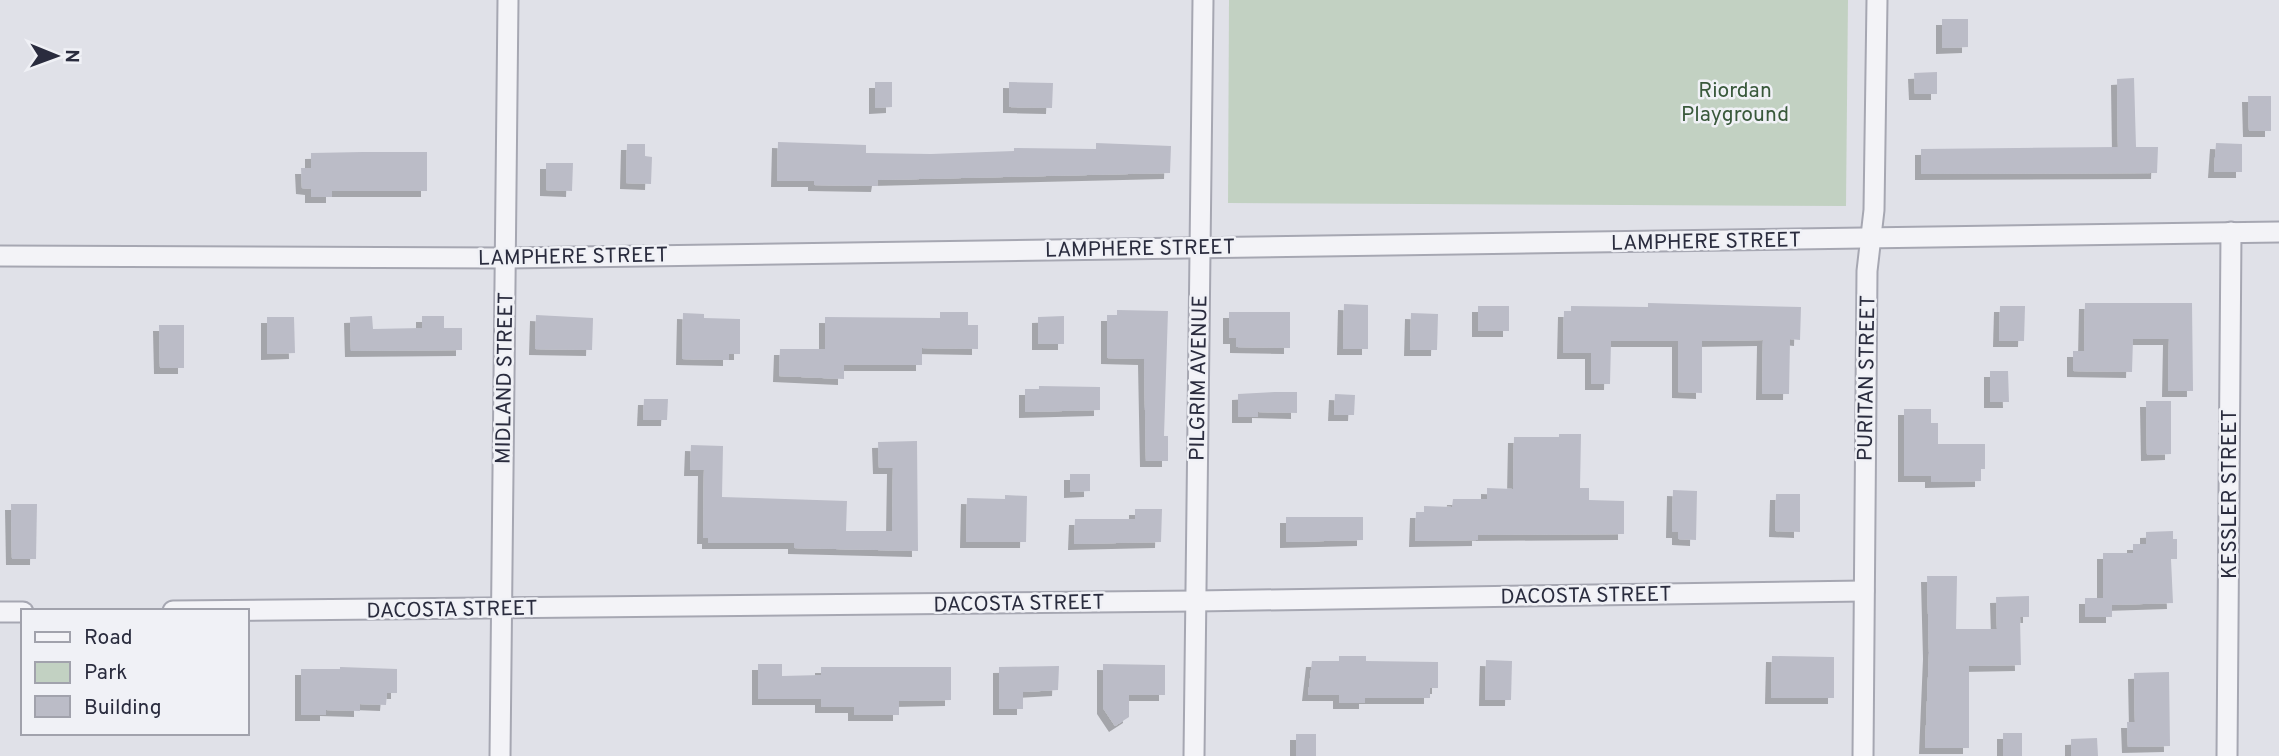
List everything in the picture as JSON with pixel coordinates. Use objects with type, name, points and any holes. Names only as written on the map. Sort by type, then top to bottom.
[{"type":"street","name":"MIDLAND STREET","points":[[500,756],[508,0]]},
{"type":"street","name":"PILGRIM AVENUE","points":[[1194,756],[1203,0]]},
{"type":"street","name":"PURITAN STREET","points":[[1863,756],[1867,271],[1871,239],[1877,0]]},
{"type":"street","name":"KESSLER STREET","points":[[2227,756],[2231,232]]},
{"type":"street","name":"LAMPHERE STREET","points":[[0,256],[505,258],[2279,232]]},
{"type":"street","name":"DACOSTA STREET","points":[[248,610],[1864,591]]},
{"type":"street","points":[[0,612],[21,612]]},
{"type":"green space","name":"Riordan Playground","points":[[1229,0],[1848,0],[1846,206],[1228,203]]},
{"type":"building","points":[[1942,19],[1968,19],[1968,47],[1942,48]]},
{"type":"building","points":[[1937,72],[1937,94],[1915,94],[1914,73]]},
{"type":"building","points":[[2134,78],[2136,147],[2158,147],[2157,173],[1921,174],[1921,149],[2118,147],[2117,79]]},
{"type":"building","points":[[875,82],[892,82],[892,107],[875,108]]},
{"type":"building","points":[[1009,82],[1053,83],[1052,108],[1009,107]]},
{"type":"building","points":[[2248,96],[2271,96],[2271,131],[2249,131]]},
{"type":"building","points":[[778,142],[866,145],[866,153],[931,154],[1014,151],[1014,148],[1096,149],[1096,143],[1171,146],[1170,173],[878,180],[877,186],[814,185],[814,181],[777,181]]},
{"type":"building","points":[[2216,143],[2242,144],[2242,172],[2214,172]]},
{"type":"building","points":[[627,144],[645,144],[645,156],[652,157],[651,184],[626,183]]},
{"type":"building","points":[[427,152],[427,191],[332,191],[332,197],[311,197],[311,189],[302,188],[301,168],[311,168],[311,153]]},
{"type":"building","points":[[546,163],[573,163],[572,191],[546,190]]},
{"type":"building","points":[[1648,303],[1801,307],[1800,340],[1790,339],[1789,394],[1762,394],[1763,340],[1702,341],[1702,393],[1678,392],[1678,341],[1611,341],[1610,384],[1591,384],[1591,353],[1563,353],[1564,311],[1571,311],[1571,306],[1648,307]]},
{"type":"building","points":[[2085,303],[2192,303],[2193,391],[2168,391],[2169,339],[2133,339],[2132,372],[2073,371],[2073,351],[2084,351]]},
{"type":"building","points":[[1344,304],[1368,305],[1368,349],[1343,349]]},
{"type":"building","points":[[1478,306],[1509,306],[1509,331],[1478,331]]},
{"type":"building","points":[[2000,306],[2025,306],[2024,341],[1999,341]]},
{"type":"building","points":[[1117,310],[1168,311],[1164,436],[1168,436],[1168,461],[1146,461],[1144,359],[1107,358],[1107,315],[1117,315]]},
{"type":"building","points":[[940,312],[968,312],[968,325],[978,325],[978,349],[922,348],[922,365],[844,365],[844,379],[779,376],[780,349],[825,349],[825,317],[940,318]]},
{"type":"building","points":[[1229,312],[1290,312],[1290,348],[1236,347],[1236,338],[1229,338]]},
{"type":"building","points":[[683,313],[704,314],[704,318],[740,319],[740,354],[729,354],[729,360],[682,359]]},
{"type":"building","points":[[1411,313],[1438,314],[1437,350],[1410,350]]},
{"type":"building","points":[[536,315],[593,318],[592,350],[535,349]]},
{"type":"building","points":[[372,316],[373,329],[422,328],[422,316],[444,316],[444,328],[462,328],[462,350],[351,351],[350,317]]},
{"type":"building","points":[[1064,316],[1064,344],[1038,344],[1038,317]]},
{"type":"building","points":[[267,317],[294,317],[295,353],[267,354]]},
{"type":"building","points":[[159,325],[184,325],[184,368],[160,368]]},
{"type":"building","points":[[1990,371],[2008,371],[2009,402],[1990,402]]},
{"type":"building","points":[[1039,386],[1100,387],[1100,410],[1025,412],[1025,389],[1039,389]]},
{"type":"building","points":[[1297,392],[1297,413],[1258,412],[1258,417],[1238,417],[1238,394]]},
{"type":"building","points":[[1335,394],[1355,395],[1354,415],[1334,415]]},
{"type":"building","points":[[644,399],[668,399],[667,420],[643,420]]},
{"type":"building","points":[[2146,401],[2171,401],[2171,454],[2147,455]]},
{"type":"building","points":[[1904,409],[1931,409],[1931,423],[1938,423],[1938,444],[1985,444],[1985,469],[1981,469],[1981,481],[1931,482],[1931,476],[1904,476]]},
{"type":"building","points":[[1559,434],[1581,434],[1580,488],[1589,488],[1589,500],[1624,501],[1624,534],[1478,535],[1478,540],[1415,541],[1416,512],[1424,512],[1424,506],[1452,507],[1453,499],[1487,499],[1487,488],[1513,489],[1514,437],[1559,437]]},
{"type":"building","points":[[917,441],[918,551],[794,548],[794,543],[708,543],[708,538],[703,538],[704,470],[690,470],[691,445],[723,446],[722,497],[847,501],[846,531],[892,531],[893,468],[879,468],[878,442]]},
{"type":"building","points":[[1070,474],[1090,474],[1090,491],[1070,492]]},
{"type":"building","points":[[1673,490],[1697,491],[1696,540],[1678,539],[1678,532],[1672,532]]},
{"type":"building","points":[[1776,494],[1800,494],[1800,532],[1775,531]]},
{"type":"building","points":[[1005,495],[1027,496],[1026,542],[966,542],[967,498],[1005,499]]},
{"type":"building","points":[[11,504],[37,504],[36,559],[12,559]]},
{"type":"building","points":[[1135,509],[1162,509],[1161,542],[1074,544],[1075,519],[1135,519]]},
{"type":"building","points":[[1286,517],[1363,517],[1363,540],[1286,542]]},
{"type":"building","points":[[2173,531],[2173,539],[2177,539],[2177,559],[2171,559],[2173,603],[2112,605],[2112,617],[2085,617],[2085,598],[2103,598],[2103,553],[2133,553],[2133,544],[2146,544],[2146,532]]},
{"type":"building","points":[[1927,576],[1957,576],[1956,629],[1997,629],[1996,597],[2029,596],[2029,617],[2020,617],[2021,665],[1969,666],[1969,748],[1925,748],[1929,653]]},
{"type":"building","points":[[1339,656],[1366,656],[1366,661],[1438,662],[1438,688],[1430,688],[1430,698],[1365,698],[1365,703],[1339,703],[1339,695],[1308,695],[1312,661],[1339,661]]},
{"type":"building","points":[[1772,656],[1834,657],[1834,698],[1771,698]]},
{"type":"building","points":[[1486,660],[1512,661],[1511,700],[1485,700]]},
{"type":"building","points":[[758,664],[782,664],[782,676],[821,675],[821,667],[951,667],[951,700],[899,701],[899,715],[854,715],[854,707],[821,707],[821,699],[758,699]]},
{"type":"building","points":[[1103,664],[1165,665],[1165,695],[1129,695],[1129,717],[1115,726],[1103,708]]},
{"type":"building","points":[[1059,666],[1058,690],[1023,692],[1023,709],[999,709],[999,667]]},
{"type":"building","points":[[301,669],[397,669],[397,693],[387,693],[386,705],[360,704],[360,711],[326,710],[326,715],[301,715]]},
{"type":"building","points":[[2169,672],[2170,746],[2128,747],[2127,722],[2135,722],[2134,673]]},
{"type":"building","points":[[2003,733],[2022,733],[2022,756],[2003,756]]},
{"type":"building","points":[[1296,734],[1316,734],[1316,756],[1296,756]]},
{"type":"building","points":[[2097,738],[2098,756],[2071,756],[2071,739]]}]
